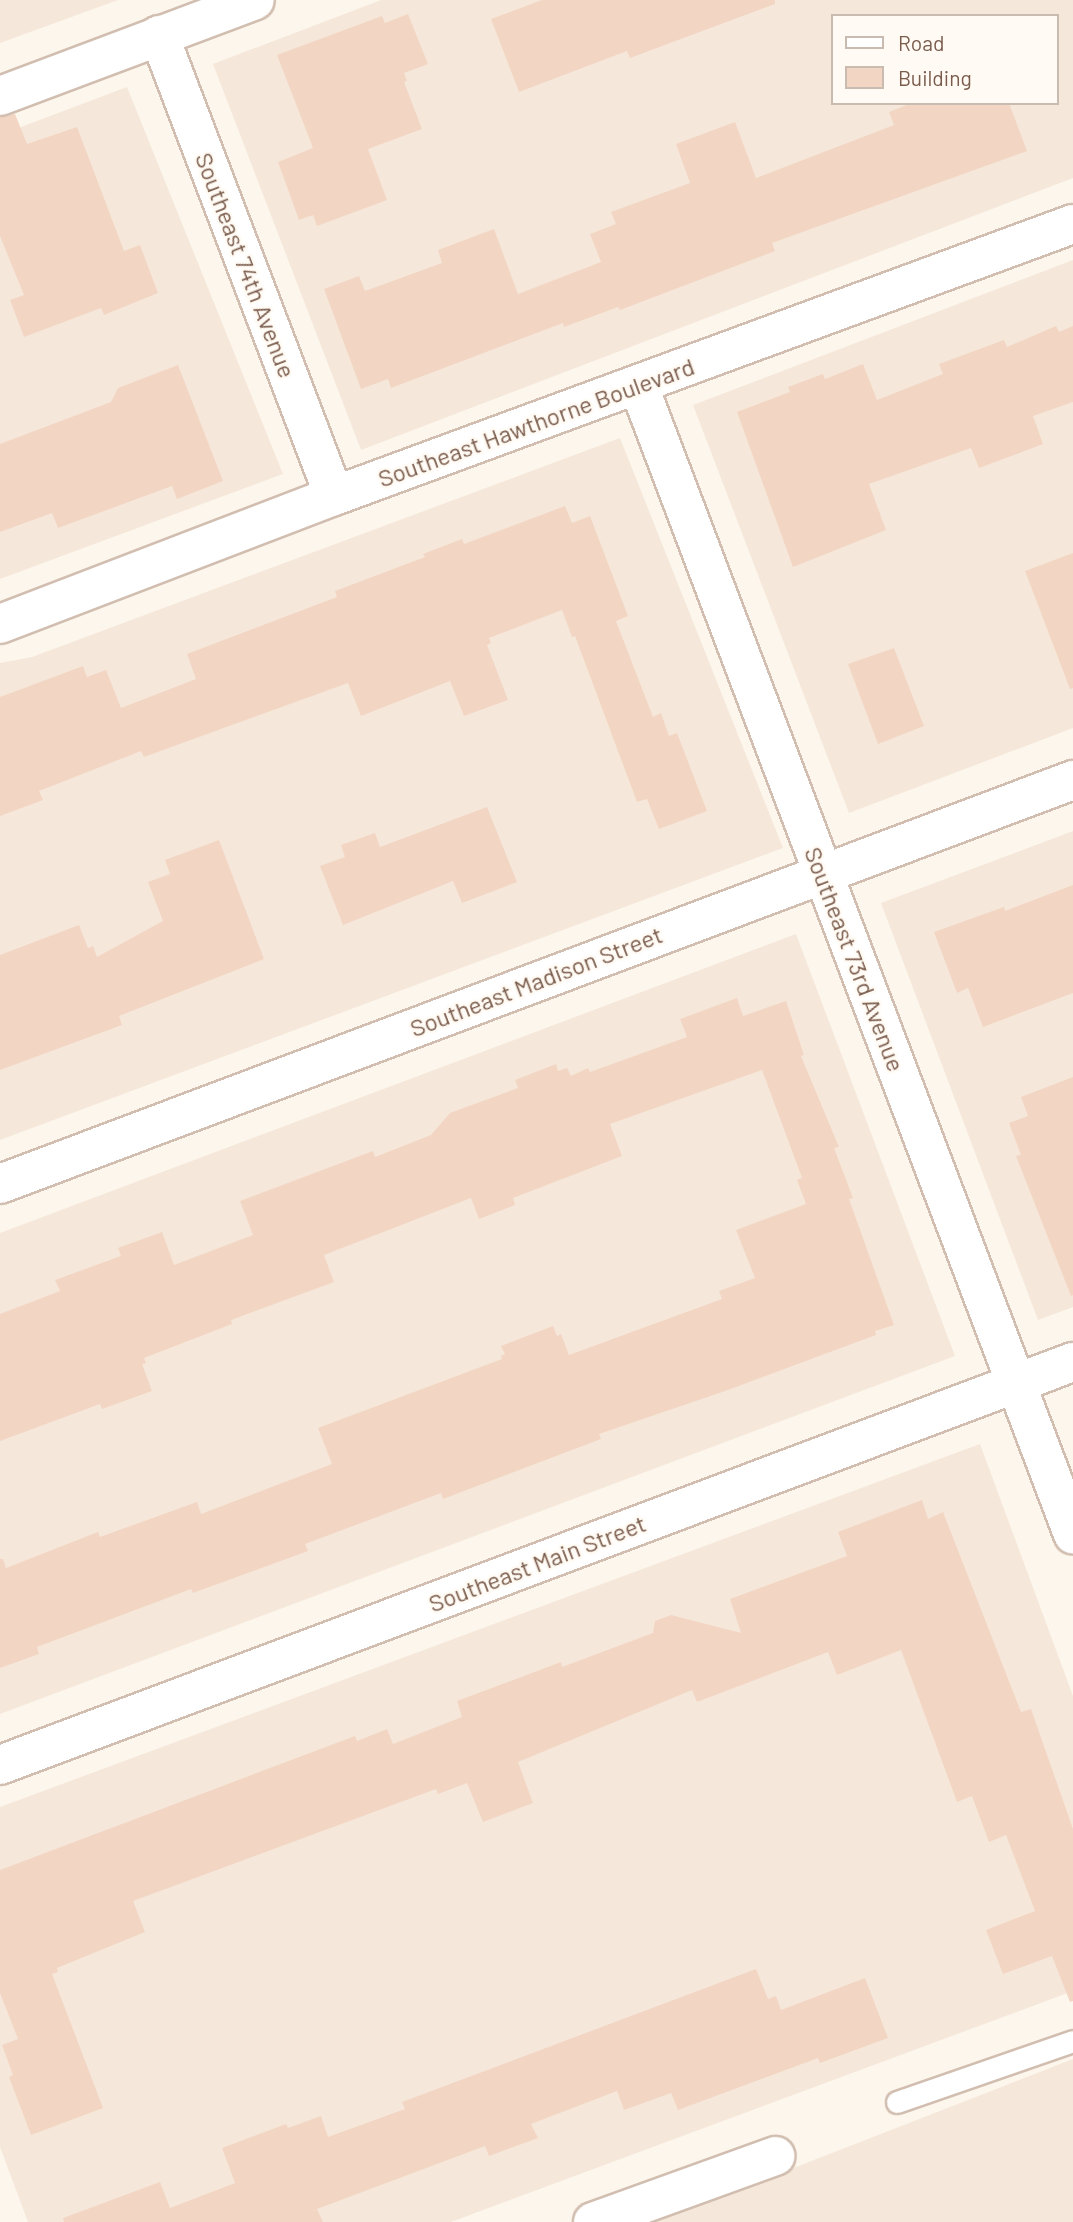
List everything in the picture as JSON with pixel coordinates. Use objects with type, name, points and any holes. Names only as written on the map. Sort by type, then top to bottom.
[{"type":"street","points":[[0,96],[255,0]]},
{"type":"street","name":"Southeast 74th Avenue","points":[[159,35],[334,496]]},
{"type":"street","name":"Southeast Hawthorne Boulevard","points":[[0,624],[334,496],[1073,224]]},
{"type":"street","name":"Southeast 73rd Avenue","points":[[638,384],[1073,1534]]},
{"type":"street","name":"Southeast Madison Street","points":[[0,1184],[1073,780]]},
{"type":"street","name":"Southeast Main Street","points":[[0,1765],[1073,1362]]},
{"type":"street","points":[[593,2222],[775,2156]]},
{"type":"lane","points":[[897,2102],[1073,2041]]},
{"type":"shaded area","points":[[0,0],[118,0],[0,43]]},
{"type":"shaded area","points":[[381,0],[1073,0],[1073,178],[361,450],[213,64]]},
{"type":"shaded area","points":[[127,87],[283,474],[0,579],[0,135]]},
{"type":"shaded area","points":[[1073,260],[1073,728],[849,813],[693,405]]},
{"type":"shaded area","points":[[620,438],[783,848],[0,1140],[0,663],[32,657]]},
{"type":"shaded area","points":[[1073,831],[1073,1307],[1038,1320],[881,903]]},
{"type":"shaded area","points":[[796,934],[955,1356],[0,1714],[0,1233]]},
{"type":"shaded area","points":[[980,1444],[1073,1696],[1073,1991],[451,2222],[28,2222],[0,2147],[0,1807]]},
{"type":"shaded area","points":[[1073,2059],[1073,2222],[655,2222]]},
{"type":"building","points":[[542,0],[775,0],[775,4],[630,58],[627,51],[519,92],[491,19]]},
{"type":"building","points":[[408,14],[428,64],[404,73],[407,81],[404,82],[422,129],[368,149],[387,200],[317,226],[313,215],[299,220],[278,162],[313,148],[277,55],[382,16],[385,23]]},
{"type":"building","points":[[907,105],[1010,105],[1027,151],[772,243],[775,251],[620,310],[618,307],[564,327],[563,323],[391,388],[388,379],[361,389],[324,289],[359,276],[365,291],[442,263],[438,250],[494,229],[518,294],[601,262],[590,234],[616,224],[611,212],[690,183],[676,144],[735,122],[756,178],[894,125],[889,112]]},
{"type":"building","points":[[15,114],[27,144],[77,127],[124,251],[140,245],[158,293],[104,315],[101,308],[24,337],[10,300],[24,295],[0,236],[0,117]]},
{"type":"building","points":[[1056,326],[1059,332],[1073,326],[1073,402],[1033,416],[1043,444],[979,468],[971,448],[869,484],[886,530],[793,567],[737,412],[790,392],[788,387],[823,374],[825,379],[863,364],[877,400],[943,374],[939,364],[1004,340],[1007,347]]},
{"type":"building","points":[[178,365],[223,481],[177,499],[172,486],[58,528],[52,513],[0,532],[0,444],[111,402],[118,388]]},
{"type":"building","points":[[565,506],[572,523],[590,516],[628,616],[616,621],[653,717],[661,713],[669,736],[677,733],[707,811],[659,829],[647,799],[637,802],[575,636],[572,637],[562,610],[489,638],[491,643],[487,645],[508,700],[464,716],[450,681],[361,716],[348,683],[144,757],[141,751],[39,791],[43,800],[0,816],[0,697],[83,666],[87,677],[106,670],[121,708],[196,679],[187,654],[337,597],[335,591],[425,557],[423,554],[462,539],[464,544]]},
{"type":"building","points":[[1073,553],[1073,688],[1070,689],[1025,571]]},
{"type":"building","points":[[894,648],[924,726],[878,744],[848,664]]},
{"type":"building","points":[[487,807],[517,882],[462,903],[453,881],[343,925],[320,866],[345,857],[341,845],[375,833],[380,847]]},
{"type":"building","points":[[219,840],[264,959],[119,1016],[122,1025],[0,1070],[0,955],[79,925],[88,948],[93,946],[97,957],[163,921],[148,882],[170,874],[165,860]]},
{"type":"building","points":[[1073,885],[1073,993],[983,1027],[968,988],[957,993],[934,932],[1004,907],[1005,911]]},
{"type":"building","points":[[737,998],[743,1016],[786,1001],[804,1055],[801,1056],[839,1147],[834,1148],[853,1198],[849,1199],[894,1325],[875,1331],[876,1335],[728,1390],[599,1434],[601,1439],[443,1499],[441,1493],[305,1544],[308,1551],[193,1593],[191,1589],[37,1647],[39,1654],[0,1668],[0,1559],[3,1559],[6,1568],[98,1532],[100,1537],[197,1502],[201,1514],[332,1464],[318,1428],[502,1359],[501,1356],[505,1354],[501,1346],[553,1326],[557,1336],[561,1334],[569,1355],[722,1299],[719,1291],[755,1278],[736,1230],[806,1204],[797,1180],[802,1178],[762,1070],[610,1124],[622,1156],[513,1198],[515,1205],[479,1219],[471,1198],[324,1255],[334,1282],[231,1320],[232,1324],[144,1358],[146,1363],[142,1364],[152,1391],[102,1409],[100,1404],[0,1441],[0,1314],[60,1291],[55,1280],[121,1256],[118,1248],[162,1232],[174,1265],[253,1235],[240,1201],[373,1151],[375,1157],[431,1135],[450,1113],[518,1088],[515,1080],[556,1064],[558,1071],[567,1068],[571,1076],[588,1068],[590,1072],[687,1037],[680,1019]]},
{"type":"building","points":[[1073,1077],[1071,1296],[1016,1156],[1021,1155],[1009,1123],[1028,1116],[1021,1097]]},
{"type":"building","points":[[922,1500],[928,1519],[943,1512],[1021,1712],[1031,1709],[1073,1829],[1073,2001],[1070,2002],[1052,1956],[1003,1974],[986,1930],[1035,1911],[1006,1835],[989,1842],[972,1796],[957,1802],[901,1650],[837,1675],[828,1652],[697,1702],[692,1690],[518,1762],[533,1803],[483,1822],[467,1783],[438,1794],[436,1789],[133,1901],[145,1932],[57,1968],[58,1972],[52,1974],[103,2108],[31,2135],[9,2077],[13,2075],[2,2045],[18,2039],[0,1993],[0,1870],[355,1736],[357,1741],[387,1729],[393,1744],[462,1717],[457,1701],[561,1662],[562,1667],[653,1633],[655,1621],[671,1615],[741,1633],[730,1599],[847,1556],[838,1532]]},
{"type":"building","points":[[756,1969],[768,1999],[776,1996],[781,2010],[865,1978],[888,2038],[820,2063],[818,2058],[678,2110],[671,2093],[624,2110],[617,2091],[531,2124],[538,2138],[489,2156],[485,2146],[317,2209],[323,2222],[64,2222],[63,2218],[160,2182],[170,2208],[235,2183],[222,2148],[286,2124],[288,2128],[321,2116],[328,2137],[405,2109],[402,2102]]}]
